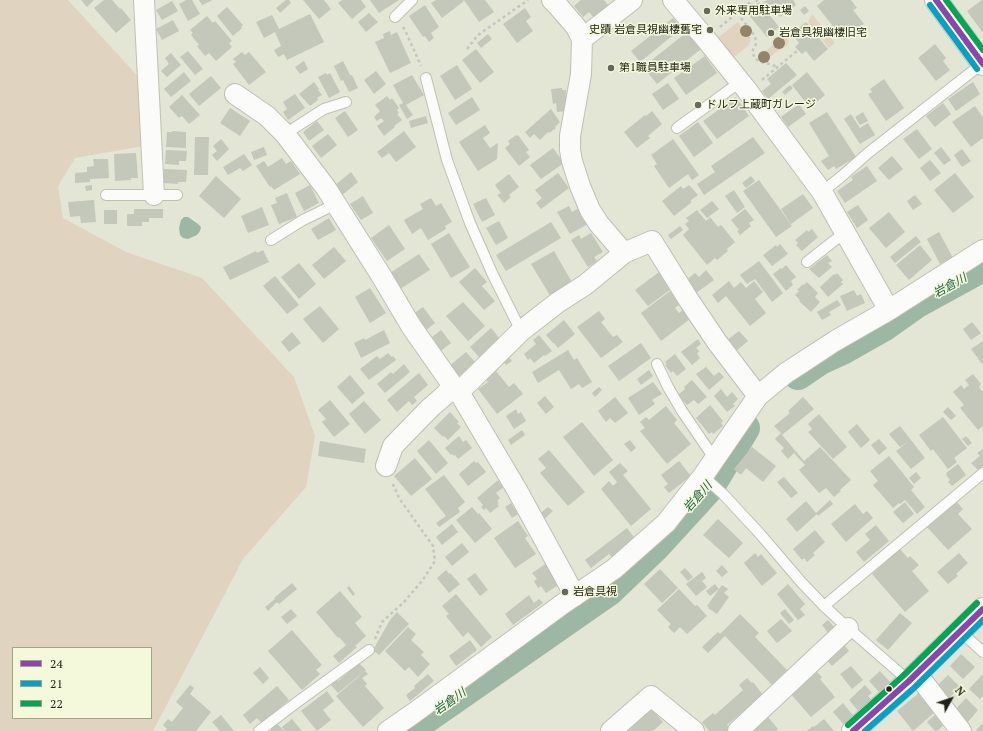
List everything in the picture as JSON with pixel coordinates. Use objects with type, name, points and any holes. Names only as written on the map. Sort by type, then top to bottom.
[{"type":"main road","points":[[936,0],[983,63]]},
{"type":"main road","points":[[852,731],[913,678],[983,609]]},
{"type":"street","points":[[144,0],[154,195]]},
{"type":"street","points":[[552,0],[576,27],[582,39],[581,74],[570,136],[572,161],[590,210],[599,224],[624,253]]},
{"type":"street","points":[[582,39],[632,0]]},
{"type":"street","points":[[673,0],[743,85],[822,192],[889,310]]},
{"type":"street","points":[[235,94],[267,116],[285,134],[326,188],[411,326],[456,389],[517,490],[574,596]]},
{"type":"street","points":[[386,466],[393,446],[430,408],[445,395],[456,389],[521,330],[557,303],[586,285],[624,253],[652,242],[717,342],[758,396]]},
{"type":"street","points":[[388,731],[574,596],[614,570],[666,523],[703,476],[758,396],[786,374],[835,341],[889,310],[983,250]]},
{"type":"street","points":[[738,731],[848,628]]},
{"type":"street","points":[[913,678],[961,731]]},
{"type":"street","points":[[611,731],[651,696],[694,731]]},
{"type":"lane","points":[[395,17],[412,0]]},
{"type":"lane","points":[[822,192],[868,153],[983,63]]},
{"type":"lane","points":[[426,78],[447,160],[470,222],[521,330]]},
{"type":"lane","points":[[677,128],[743,85]]},
{"type":"lane","points":[[285,134],[324,109],[346,102]]},
{"type":"lane","points":[[106,195],[177,195]]},
{"type":"lane","points":[[271,240],[303,220],[336,204]]},
{"type":"lane","points":[[807,262],[844,232]]},
{"type":"lane","points":[[657,364],[682,411],[714,458]]},
{"type":"lane","points":[[824,606],[983,473]]},
{"type":"lane","points":[[703,476],[724,495],[761,534],[802,583],[824,606],[848,628],[913,678]]},
{"type":"lane","points":[[960,631],[983,652]]},
{"type":"lane","points":[[259,731],[296,702],[369,650]]},
{"type":"path","points":[[467,48],[478,35],[528,0]]},
{"type":"path","points":[[714,31],[749,3],[752,7],[758,0]]},
{"type":"path","points":[[736,13],[755,36],[756,44],[752,52],[755,58],[760,62],[778,67]]},
{"type":"path","points":[[395,17],[405,30],[426,78]]},
{"type":"path","points":[[743,85],[754,81],[758,83],[798,50]]},
{"type":"path","points":[[369,650],[382,622],[404,602],[418,586],[435,561],[433,546],[399,498],[386,466]]},
{"type":"shaded area","points":[[0,0],[68,0],[143,82],[143,146],[75,158],[58,186],[63,218],[126,252],[202,278],[294,377],[315,436],[306,487],[243,559],[153,731],[0,731]]},
{"type":"shaded area","points":[[812,14],[835,43],[829,48],[808,22]]},
{"type":"shaded area","points":[[738,22],[751,39],[749,45],[733,58],[717,38]]},
{"type":"shaded area","points":[[786,35],[789,41],[787,46],[776,52],[767,60],[762,61],[758,57]]},
{"type":"shaded area","points":[[184,217],[188,217],[201,227],[197,235],[188,239],[183,238],[180,235],[179,228],[181,220]]},
{"type":"building","points":[[81,0],[94,0],[87,7]]},
{"type":"building","points":[[104,0],[112,0],[131,20],[116,33],[94,8]]},
{"type":"building","points":[[186,0],[192,0],[200,14],[188,21],[179,4]]},
{"type":"building","points":[[199,0],[213,0],[202,5]]},
{"type":"building","points":[[286,0],[289,0],[291,3],[280,13],[276,8]]},
{"type":"building","points":[[303,0],[324,0],[331,9],[319,19]]},
{"type":"building","points":[[342,0],[361,0],[366,7],[352,19],[338,3]]},
{"type":"building","points":[[370,0],[399,0],[379,13]]},
{"type":"building","points":[[436,0],[464,1],[442,18],[431,3]]},
{"type":"building","points":[[464,0],[485,0],[494,12],[479,22]]},
{"type":"building","points":[[581,0],[604,0],[609,6],[594,18],[589,12],[583,17],[574,6]]},
{"type":"building","points":[[767,0],[793,0],[796,5],[780,17],[774,9],[768,13],[779,27],[767,37],[747,13],[759,2],[761,4]]},
{"type":"building","points":[[824,0],[851,0],[857,8],[853,10],[864,24],[844,40],[817,6]]},
{"type":"building","points":[[983,0],[983,33],[967,11]]},
{"type":"building","points":[[172,1],[178,11],[162,20],[156,10]]},
{"type":"building","points":[[425,5],[439,27],[431,33],[434,38],[429,42],[425,36],[423,37],[409,16]]},
{"type":"building","points":[[805,6],[809,11],[804,15],[800,10]]},
{"type":"building","points":[[227,7],[243,25],[241,27],[242,28],[233,36],[217,16]]},
{"type":"building","points":[[525,8],[531,17],[526,21],[533,31],[517,43],[503,24]]},
{"type":"building","points":[[369,13],[378,22],[366,32],[358,22]]},
{"type":"building","points":[[310,14],[324,42],[287,60],[284,54],[278,57],[274,50],[281,46],[275,32],[264,38],[256,22],[272,15],[279,29]]},
{"type":"building","points":[[207,16],[213,23],[215,21],[232,41],[229,43],[232,47],[216,61],[209,53],[205,56],[197,46],[199,45],[191,35],[193,33],[190,30]]},
{"type":"building","points":[[673,18],[682,28],[640,62],[631,51]]},
{"type":"building","points":[[173,20],[179,31],[162,40],[156,29]]},
{"type":"building","points":[[806,22],[828,49],[814,61],[806,51],[802,54],[795,47],[799,43],[792,34]]},
{"type":"building","points":[[390,31],[391,35],[397,32],[411,63],[390,73],[375,42],[384,38],[383,34]]},
{"type":"building","points":[[687,32],[701,49],[657,84],[643,67]]},
{"type":"building","points":[[488,34],[492,39],[481,48],[477,43]]},
{"type":"building","points":[[935,44],[946,58],[943,61],[950,70],[936,81],[918,58]]},
{"type":"building","points":[[476,49],[494,72],[480,83],[462,60]]},
{"type":"building","points":[[188,51],[203,69],[195,75],[180,57]]},
{"type":"building","points":[[242,52],[245,55],[249,52],[266,72],[249,85],[233,64],[236,62],[233,59]]},
{"type":"building","points":[[171,53],[181,65],[167,77],[161,71],[169,64],[165,58]]},
{"type":"building","points":[[705,56],[717,73],[686,95],[674,78]]},
{"type":"building","points":[[304,61],[308,69],[300,74],[295,67]]},
{"type":"building","points":[[343,61],[358,88],[349,92],[343,80],[341,81],[334,66]]},
{"type":"building","points":[[786,63],[797,75],[768,99],[762,91],[771,84],[767,79]]},
{"type":"building","points":[[457,65],[472,89],[455,100],[440,76]]},
{"type":"building","points":[[376,71],[386,84],[374,94],[364,80]]},
{"type":"building","points":[[184,72],[191,81],[171,97],[164,89]]},
{"type":"building","points":[[807,72],[825,95],[810,108],[792,85]]},
{"type":"building","points":[[326,73],[327,75],[330,73],[340,92],[329,98],[318,77]]},
{"type":"building","points":[[412,75],[424,95],[406,105],[413,115],[407,119],[399,105],[403,103],[393,85]]},
{"type":"building","points":[[211,76],[221,88],[199,106],[189,94]]},
{"type":"building","points":[[884,79],[904,108],[886,121],[868,94],[872,92],[870,89]]},
{"type":"building","points":[[314,82],[322,95],[310,106],[299,94]]},
{"type":"building","points":[[973,82],[980,94],[956,111],[948,99]]},
{"type":"building","points":[[668,83],[679,99],[663,110],[652,94]]},
{"type":"building","points":[[790,85],[793,88],[785,95],[782,92]]},
{"type":"building","points":[[562,88],[562,90],[566,90],[566,95],[568,95],[568,111],[557,112],[556,103],[553,104],[551,89]]},
{"type":"building","points":[[295,94],[305,108],[288,120],[283,112],[287,109],[283,102]]},
{"type":"building","points":[[182,95],[200,115],[189,124],[182,116],[179,118],[169,107]]},
{"type":"building","points":[[387,96],[390,100],[392,98],[399,108],[397,110],[399,113],[397,114],[402,120],[384,136],[377,126],[384,121],[381,118],[377,121],[374,117],[380,111],[375,105]]},
{"type":"building","points":[[472,97],[480,110],[456,125],[448,113]]},
{"type":"building","points":[[736,97],[749,116],[717,139],[703,121]]},
{"type":"building","points":[[943,103],[951,114],[935,127],[926,116]]},
{"type":"building","points":[[799,104],[806,114],[788,127],[781,117]]},
{"type":"building","points":[[975,106],[983,117],[983,138],[971,147],[952,122]]},
{"type":"building","points":[[230,108],[250,121],[240,136],[220,123]]},
{"type":"building","points":[[551,109],[560,122],[555,127],[556,128],[549,133],[548,132],[540,140],[534,134],[530,138],[525,132]]},
{"type":"building","points":[[345,111],[358,130],[348,137],[335,118]]},
{"type":"building","points":[[652,111],[662,124],[648,136],[650,138],[637,148],[624,132]]},
{"type":"building","points":[[827,112],[856,157],[836,169],[834,166],[828,170],[821,161],[829,156],[809,123]]},
{"type":"building","points":[[863,112],[868,121],[860,125],[855,117]]},
{"type":"building","points":[[851,114],[860,128],[868,123],[875,135],[860,144],[844,119]]},
{"type":"building","points":[[426,116],[428,123],[411,128],[409,121]]},
{"type":"building","points":[[317,121],[324,130],[309,141],[303,132]]},
{"type":"building","points":[[698,122],[713,143],[694,157],[679,136]]},
{"type":"building","points":[[485,125],[490,133],[483,138],[490,148],[498,143],[497,159],[478,171],[459,142]]},
{"type":"building","points":[[917,129],[932,149],[919,159],[903,139]]},
{"type":"building","points":[[404,131],[416,147],[396,162],[389,153],[382,158],[377,152]]},
{"type":"building","points":[[167,132],[186,132],[186,148],[166,147]]},
{"type":"building","points":[[328,134],[337,145],[321,158],[312,146]]},
{"type":"building","points":[[518,135],[529,150],[526,152],[530,157],[519,166],[505,148],[510,144],[508,141]]},
{"type":"building","points":[[195,137],[209,137],[208,175],[194,175]]},
{"type":"building","points":[[753,137],[765,153],[704,195],[697,184],[715,172],[711,166]]},
{"type":"building","points":[[221,139],[229,149],[217,161],[212,155],[217,151],[213,146]]},
{"type":"building","points":[[673,139],[699,175],[692,180],[688,174],[669,188],[654,166],[657,164],[651,155]]},
{"type":"building","points":[[264,147],[267,155],[254,160],[251,152]]},
{"type":"building","points":[[941,147],[951,160],[944,165],[934,153]]},
{"type":"building","points":[[553,148],[564,163],[541,179],[530,165]]},
{"type":"building","points":[[962,149],[971,161],[962,167],[954,155]]},
{"type":"building","points":[[166,150],[187,151],[186,161],[179,161],[179,165],[165,164]]},
{"type":"building","points":[[136,153],[138,178],[115,181],[114,154]]},
{"type":"building","points":[[244,154],[252,165],[243,171],[240,168],[228,175],[223,167]]},
{"type":"building","points":[[892,156],[903,169],[889,180],[878,168]]},
{"type":"building","points":[[282,158],[286,164],[291,161],[300,174],[274,190],[271,186],[270,187],[256,166],[264,161],[268,167]]},
{"type":"building","points":[[93,159],[108,159],[109,178],[90,179],[90,182],[75,183],[75,173],[87,172],[87,167],[94,166]]},
{"type":"building","points":[[930,160],[941,173],[930,181],[920,168]]},
{"type":"building","points":[[867,166],[877,181],[845,203],[837,191],[853,180],[851,177]]},
{"type":"building","points":[[164,169],[187,170],[186,182],[178,182],[178,184],[163,183]]},
{"type":"building","points":[[351,172],[358,182],[341,196],[334,186]]},
{"type":"building","points":[[558,173],[569,188],[541,209],[536,203],[542,198],[535,190]]},
{"type":"building","points":[[955,173],[974,197],[953,213],[934,190]]},
{"type":"building","points":[[509,174],[519,187],[509,195],[511,197],[504,203],[497,195],[501,193],[495,185]]},
{"type":"building","points":[[216,176],[241,199],[224,218],[199,196]]},
{"type":"building","points":[[751,176],[755,181],[746,188],[742,183]]},
{"type":"building","points":[[759,180],[792,226],[776,237],[743,191]]},
{"type":"building","points":[[92,185],[92,190],[86,191],[85,186]]},
{"type":"building","points":[[310,185],[319,203],[304,211],[295,193]]},
{"type":"building","points":[[689,185],[698,195],[690,201],[692,202],[674,216],[662,201],[681,186],[683,189]]},
{"type":"building","points":[[734,190],[745,207],[737,213],[725,196]]},
{"type":"building","points":[[287,193],[297,217],[279,224],[271,205],[277,203],[275,198]]},
{"type":"building","points":[[803,194],[813,208],[791,224],[781,209]]},
{"type":"building","points":[[915,195],[922,204],[913,210],[907,201]]},
{"type":"building","points":[[363,196],[373,213],[361,220],[350,204]]},
{"type":"building","points":[[431,198],[436,206],[441,203],[452,222],[445,226],[446,229],[428,240],[421,228],[412,234],[404,220],[423,209],[420,204]]},
{"type":"building","points":[[486,198],[495,215],[482,222],[473,204]]},
{"type":"building","points":[[94,200],[96,222],[81,223],[80,216],[70,217],[68,202]]},
{"type":"building","points":[[712,201],[719,209],[707,218],[700,210]]},
{"type":"building","points":[[858,205],[868,220],[857,228],[847,212]]},
{"type":"building","points":[[569,206],[572,212],[579,208],[588,224],[570,234],[557,212]]},
{"type":"building","points":[[262,207],[269,225],[248,233],[241,216]]},
{"type":"building","points":[[134,209],[163,209],[163,218],[149,218],[149,222],[142,222],[142,226],[127,226],[127,214],[134,214]]},
{"type":"building","points":[[745,209],[754,220],[749,223],[751,226],[740,235],[737,231],[739,230],[731,220]]},
{"type":"building","points":[[104,210],[117,210],[117,224],[104,224]]},
{"type":"building","points":[[697,210],[706,221],[710,217],[718,227],[721,225],[735,242],[727,249],[728,251],[717,260],[715,258],[707,265],[683,235],[689,229],[685,224],[689,221],[686,218]]},
{"type":"building","points":[[889,212],[905,232],[886,248],[869,228]]},
{"type":"building","points":[[329,218],[336,230],[318,240],[311,229]]},
{"type":"building","points":[[499,221],[508,238],[496,245],[486,228]]},
{"type":"building","points":[[551,222],[561,238],[506,271],[496,255]]},
{"type":"building","points":[[389,225],[405,249],[387,261],[371,238]]},
{"type":"building","points":[[680,226],[683,230],[671,239],[668,235]]},
{"type":"building","points":[[812,229],[818,237],[802,251],[796,245],[798,243],[795,240],[807,230],[808,232]]},
{"type":"building","points":[[939,232],[953,258],[940,264],[927,239]]},
{"type":"building","points":[[449,233],[470,267],[451,278],[431,244]]},
{"type":"building","points":[[591,233],[603,252],[594,257],[597,261],[588,267],[571,240],[579,235],[581,239]]},
{"type":"building","points":[[916,236],[921,242],[895,263],[890,257]]},
{"type":"building","points":[[780,244],[788,254],[772,266],[763,255],[776,245],[777,247]]},
{"type":"building","points":[[920,245],[932,260],[909,280],[896,265]]},
{"type":"building","points":[[334,247],[346,261],[324,279],[312,265]]},
{"type":"building","points":[[263,250],[269,262],[230,280],[223,267],[256,251],[257,253]]},
{"type":"building","points":[[554,251],[573,284],[551,297],[531,264]]},
{"type":"building","points":[[419,254],[430,270],[400,289],[390,273]]},
{"type":"building","points":[[827,255],[832,261],[828,263],[832,267],[819,278],[809,269]]},
{"type":"building","points":[[759,261],[783,293],[772,302],[755,279],[747,284],[740,275]]},
{"type":"building","points":[[299,263],[316,284],[299,299],[281,277]]},
{"type":"building","points":[[786,265],[796,277],[791,281],[793,285],[786,291],[773,274]]},
{"type":"building","points":[[475,268],[487,282],[482,286],[495,301],[484,310],[459,282]]},
{"type":"building","points":[[706,270],[714,280],[696,293],[686,280],[695,273],[699,277]]},
{"type":"building","points":[[659,272],[671,289],[648,306],[635,290]]},
{"type":"building","points":[[837,273],[843,280],[841,282],[843,284],[828,297],[820,287]]},
{"type":"building","points":[[275,276],[299,305],[287,314],[263,286]]},
{"type":"building","points":[[729,281],[734,288],[741,282],[746,288],[754,281],[763,292],[755,299],[766,313],[750,326],[726,296],[718,303],[712,295]]},
{"type":"building","points":[[807,282],[818,293],[815,297],[820,302],[811,312],[795,295],[799,291],[797,290]]},
{"type":"building","points":[[370,288],[386,313],[370,323],[355,297]]},
{"type":"building","points":[[854,290],[857,296],[861,294],[865,303],[847,311],[840,296]]},
{"type":"building","points":[[670,291],[680,304],[675,308],[679,313],[683,310],[690,319],[661,341],[641,313]]},
{"type":"building","points":[[837,300],[841,305],[829,312],[831,315],[822,320],[817,312]]},
{"type":"building","points":[[463,302],[485,326],[468,341],[446,316]]},
{"type":"building","points":[[320,306],[339,329],[323,343],[303,319]]},
{"type":"building","points":[[423,307],[435,323],[425,331],[412,315]]},
{"type":"building","points":[[599,311],[605,319],[601,322],[613,337],[617,335],[623,342],[601,358],[577,327]]},
{"type":"building","points":[[564,320],[575,334],[558,348],[546,335]]},
{"type":"building","points":[[972,322],[981,333],[971,340],[963,329]]},
{"type":"building","points":[[491,328],[501,340],[480,358],[470,347]]},
{"type":"building","points":[[384,330],[390,343],[361,358],[354,343],[364,338],[365,340]]},
{"type":"building","points":[[441,330],[451,343],[438,353],[428,340]]},
{"type":"building","points":[[739,331],[748,341],[735,352],[726,341]]},
{"type":"building","points":[[292,332],[301,343],[289,352],[281,342]]},
{"type":"building","points":[[539,335],[552,351],[534,363],[530,358],[528,360],[524,354],[536,344],[533,340]]},
{"type":"building","points":[[698,339],[701,344],[696,348],[699,351],[697,354],[700,358],[692,365],[681,352]]},
{"type":"building","points":[[983,341],[983,363],[982,364],[971,349]]},
{"type":"building","points":[[641,343],[651,358],[619,381],[608,366]]},
{"type":"building","points":[[568,350],[574,360],[577,358],[592,382],[582,388],[579,384],[571,389],[559,370],[538,383],[532,372]]},
{"type":"building","points":[[466,352],[475,362],[458,377],[448,367]]},
{"type":"building","points":[[388,353],[396,360],[369,380],[360,369],[377,356],[380,359]]},
{"type":"building","points":[[506,354],[512,361],[506,365],[500,358]]},
{"type":"building","points":[[675,354],[686,369],[677,376],[673,371],[671,373],[665,365],[667,364],[665,362]]},
{"type":"building","points":[[404,364],[410,372],[385,393],[377,384],[391,372],[393,374]]},
{"type":"building","points":[[496,366],[499,369],[496,371],[509,387],[514,383],[523,394],[497,414],[478,389],[488,382],[483,376]]},
{"type":"building","points":[[706,367],[714,376],[719,372],[724,377],[709,390],[696,374]]},
{"type":"building","points":[[649,370],[653,376],[641,385],[637,379]]},
{"type":"building","points":[[419,373],[428,385],[414,397],[417,401],[412,405],[409,401],[397,412],[387,400]]},
{"type":"building","points":[[973,374],[981,384],[979,387],[983,392],[983,426],[978,430],[960,408],[964,405],[953,392],[961,385],[964,389],[969,385],[965,380]]},
{"type":"building","points":[[350,375],[365,393],[352,404],[337,387]]},
{"type":"building","points":[[692,380],[707,397],[698,404],[694,400],[687,405],[678,395]]},
{"type":"building","points":[[653,382],[662,394],[652,400],[655,404],[639,415],[628,398]]},
{"type":"building","points":[[599,387],[602,390],[595,397],[592,393]]},
{"type":"building","points":[[721,389],[727,397],[732,392],[738,399],[733,404],[735,406],[727,412],[714,396]]},
{"type":"building","points":[[545,396],[554,407],[546,414],[537,403]]},
{"type":"building","points":[[615,397],[628,413],[615,423],[610,418],[606,422],[598,411]]},
{"type":"building","points":[[803,397],[814,409],[782,435],[804,461],[820,447],[851,480],[834,497],[826,488],[819,493],[799,470],[805,465],[794,453],[788,459],[781,451],[784,448],[775,439],[781,433],[774,426],[790,413],[788,411]]},
{"type":"building","points":[[330,400],[350,424],[334,437],[322,422],[326,419],[318,410]]},
{"type":"building","points":[[364,401],[381,420],[365,434],[349,414]]},
{"type":"building","points":[[710,405],[723,421],[721,423],[723,426],[713,434],[712,432],[709,434],[696,418]]},
{"type":"building","points":[[666,406],[677,420],[674,423],[691,444],[667,464],[640,431],[645,428],[640,422],[646,417],[649,420]]},
{"type":"building","points":[[948,407],[956,416],[951,420],[943,412]]},
{"type":"building","points":[[516,409],[518,414],[521,412],[526,421],[514,429],[506,416]]},
{"type":"building","points":[[450,412],[459,422],[457,423],[461,427],[448,440],[434,428]]},
{"type":"building","points":[[819,414],[847,447],[833,459],[808,432],[812,429],[808,424]]},
{"type":"building","points":[[943,417],[967,448],[954,458],[957,462],[948,469],[933,449],[931,451],[919,435]]},
{"type":"building","points":[[582,422],[613,460],[594,476],[563,437]]},
{"type":"building","points":[[857,424],[870,440],[861,448],[848,432]]},
{"type":"building","points":[[900,426],[925,458],[911,469],[896,451],[909,441],[900,447],[889,434]]},
{"type":"building","points":[[522,430],[525,435],[511,445],[508,440]]},
{"type":"building","points":[[459,436],[463,442],[466,440],[472,448],[458,459],[455,455],[451,455],[445,448]]},
{"type":"building","points":[[966,436],[972,443],[968,446],[962,439]]},
{"type":"building","points":[[879,439],[887,448],[879,455],[871,445]]},
{"type":"building","points":[[429,440],[448,463],[436,474],[417,451]]},
{"type":"building","points":[[630,440],[636,448],[631,452],[624,444]]},
{"type":"building","points":[[320,441],[366,449],[364,463],[318,456]]},
{"type":"building","points":[[752,447],[776,466],[763,482],[746,468],[741,475],[734,469]]},
{"type":"building","points":[[983,449],[983,466],[978,470],[971,463],[980,456],[977,453]]},
{"type":"building","points":[[549,450],[585,492],[568,506],[540,473],[546,468],[538,459]]},
{"type":"building","points":[[889,456],[914,487],[911,490],[925,507],[917,514],[905,500],[893,508],[873,485],[878,481],[870,471]]},
{"type":"building","points":[[415,458],[432,479],[411,496],[394,476]]},
{"type":"building","points":[[474,461],[476,463],[478,462],[486,472],[468,486],[459,474]]},
{"type":"building","points":[[679,461],[691,476],[669,493],[664,487],[668,484],[661,475]]},
{"type":"building","points":[[620,463],[628,471],[623,475],[651,509],[631,526],[601,489],[609,481],[613,486],[617,482],[609,472]]},
{"type":"building","points":[[958,464],[966,475],[952,486],[948,482],[950,480],[946,473]]},
{"type":"building","points":[[916,472],[921,478],[914,484],[909,478]]},
{"type":"building","points":[[444,475],[465,502],[458,508],[460,512],[439,527],[436,523],[446,516],[425,489]]},
{"type":"building","points":[[784,477],[798,493],[791,498],[777,482]]},
{"type":"building","points":[[498,480],[504,487],[496,493],[500,498],[497,501],[499,506],[490,513],[486,508],[484,510],[481,507],[483,505],[477,498]]},
{"type":"building","points":[[830,500],[833,504],[818,516],[817,514],[797,532],[786,519],[806,501],[816,513]]},
{"type":"building","points":[[955,500],[963,509],[958,514],[972,529],[948,550],[926,526]]},
{"type":"building","points":[[905,502],[914,514],[903,523],[893,512]]},
{"type":"building","points":[[511,503],[518,514],[512,518],[505,507]]},
{"type":"building","points":[[855,504],[863,514],[867,511],[873,518],[846,542],[831,524]]},
{"type":"building","points":[[472,507],[492,529],[475,543],[456,520]]},
{"type":"building","points":[[548,507],[553,511],[542,521],[537,516]]},
{"type":"building","points":[[718,519],[743,543],[729,558],[703,535]]},
{"type":"building","points":[[518,521],[528,536],[525,538],[536,554],[515,568],[494,538]]},
{"type":"building","points":[[452,524],[458,532],[442,545],[436,537]]},
{"type":"building","points":[[876,525],[889,541],[864,562],[856,552],[870,540],[865,534]]},
{"type":"building","points":[[627,528],[636,540],[613,558],[609,554],[591,568],[585,560]]},
{"type":"building","points":[[815,530],[825,542],[813,553],[815,555],[807,562],[804,558],[802,560],[793,549]]},
{"type":"building","points":[[462,543],[469,552],[452,566],[445,557]]},
{"type":"building","points":[[900,549],[908,558],[910,556],[919,565],[912,571],[929,591],[905,612],[872,574]]},
{"type":"building","points":[[755,553],[758,557],[761,554],[777,573],[762,586],[744,563]]},
{"type":"building","points":[[959,553],[968,563],[956,574],[958,576],[948,584],[937,572]]},
{"type":"building","points":[[547,563],[560,584],[546,593],[541,586],[538,588],[534,581],[537,579],[532,573]]},
{"type":"building","points":[[722,565],[728,572],[722,577],[716,571]]},
{"type":"building","points":[[685,568],[693,577],[688,581],[680,572]]},
{"type":"building","points":[[660,569],[678,588],[662,603],[644,584]]},
{"type":"building","points":[[446,570],[460,584],[449,593],[437,578]]},
{"type":"building","points":[[702,572],[706,578],[702,581],[707,587],[696,596],[686,584]]},
{"type":"building","points":[[475,573],[488,590],[480,596],[467,579]]},
{"type":"building","points":[[292,583],[297,589],[279,604],[277,602],[268,611],[265,607]]},
{"type":"building","points":[[715,584],[719,589],[710,596],[706,591]]},
{"type":"building","points":[[788,584],[805,604],[800,609],[805,615],[798,620],[777,594]]},
{"type":"building","points":[[722,585],[728,589],[724,593],[729,597],[717,614],[707,606]]},
{"type":"building","points":[[349,586],[355,594],[353,596],[347,588]]},
{"type":"building","points":[[679,589],[707,616],[687,634],[680,627],[674,633],[668,627],[671,624],[657,610]]},
{"type":"building","points":[[340,591],[362,617],[355,623],[366,636],[355,646],[357,647],[339,663],[333,656],[346,645],[339,637],[338,638],[316,612]]},
{"type":"building","points":[[456,594],[492,637],[481,647],[468,632],[463,637],[446,616],[449,614],[442,606]]},
{"type":"building","points":[[529,595],[534,603],[539,599],[543,603],[513,625],[505,614]]},
{"type":"building","points":[[291,609],[297,616],[287,624],[281,617]]},
{"type":"building","points":[[785,609],[794,620],[789,624],[780,613]]},
{"type":"building","points":[[397,612],[409,624],[379,655],[373,650],[390,620]]},
{"type":"building","points":[[900,613],[912,623],[888,650],[876,640]]},
{"type":"building","points":[[740,614],[759,633],[755,637],[787,670],[772,685],[725,636],[708,653],[702,647],[718,632],[720,634]]},
{"type":"building","points":[[781,619],[792,631],[777,643],[767,631]]},
{"type":"building","points":[[828,620],[835,628],[828,633],[822,625]]},
{"type":"building","points":[[408,627],[416,634],[411,640],[424,652],[421,655],[430,664],[418,677],[409,667],[405,671],[385,651]]},
{"type":"building","points":[[292,630],[322,665],[316,670],[320,674],[302,690],[268,651]]},
{"type":"building","points":[[470,640],[477,650],[456,666],[449,656]]},
{"type":"building","points":[[842,642],[849,651],[832,666],[824,657]]},
{"type":"building","points":[[961,654],[975,667],[963,679],[950,666]]},
{"type":"building","points":[[359,663],[366,670],[338,693],[330,684],[337,679],[338,681]]},
{"type":"building","points":[[851,666],[863,680],[852,689],[840,674]]},
{"type":"building","points":[[260,667],[269,678],[263,684],[253,673]]},
{"type":"building","points":[[365,671],[368,674],[362,678],[367,684],[365,686],[384,708],[363,727],[336,696]]},
{"type":"building","points":[[816,671],[822,677],[820,679],[835,697],[811,717],[790,693]]},
{"type":"building","points":[[880,671],[890,682],[879,692],[869,681]]},
{"type":"building","points":[[428,674],[434,681],[410,701],[406,695]]},
{"type":"building","points":[[983,674],[983,696],[980,699],[969,689]]},
{"type":"building","points":[[948,675],[960,687],[948,699],[936,687]]},
{"type":"building","points":[[747,678],[752,683],[753,682],[763,695],[727,725],[730,729],[728,731],[709,731],[702,722],[713,713],[715,715],[743,690],[739,685]]},
{"type":"building","points":[[190,685],[194,688],[190,694],[211,712],[196,731],[165,731],[167,729],[163,725],[168,719],[172,722],[183,708],[176,702]]},
{"type":"building","points":[[865,685],[872,693],[868,696],[875,704],[862,715],[849,700]]},
{"type":"building","points":[[277,686],[289,700],[262,723],[257,718],[250,724],[243,715]]},
{"type":"building","points":[[327,691],[334,701],[323,710],[331,720],[317,731],[301,711]]},
{"type":"building","points":[[920,692],[936,711],[913,731],[897,711]]},
{"type":"building","points":[[966,698],[978,710],[967,723],[954,711]]},
{"type":"building","points":[[843,703],[856,719],[846,727],[833,712]]},
{"type":"building","points":[[649,706],[663,722],[653,731],[621,731]]},
{"type":"building","points":[[938,712],[947,722],[935,731],[927,722]]},
{"type":"building","points":[[221,715],[234,731],[220,731],[212,722]]},
{"type":"building","points":[[767,716],[778,729],[776,731],[750,731]]},
{"type":"building","points":[[292,719],[302,731],[285,731],[282,727]]},
{"type":"building","points":[[824,719],[834,731],[807,731],[813,726],[814,727]]},
{"type":"building","points":[[276,722],[284,731],[272,731],[269,728]]},
{"type":"building","points":[[983,723],[983,731],[977,731],[976,730]]},
{"type":"waterway","name":"岩倉川","points":[[798,375],[820,360],[844,349],[883,327],[917,303],[983,267]]},
{"type":"waterway","name":"岩倉川","points":[[408,731],[609,591],[656,546],[709,488],[745,428]]},
{"type":"transit line","name":"24","points":[[936,0],[983,64]]},
{"type":"transit line","name":"22","points":[[946,0],[983,50]]},
{"type":"transit line","name":"21","points":[[930,5],[977,69]]},
{"type":"transit line","name":"22","points":[[848,725],[904,675],[977,603]]},
{"type":"transit line","name":"24","points":[[853,731],[909,681],[983,609]]},
{"type":"transit line","name":"21","points":[[865,731],[915,687],[983,620]]},
{"type":"place","name":"外来専用駐車場","points":[[707,11]]},
{"type":"place","name":"史蹟 岩倉具視幽棲舊宅","points":[[710,30]]},
{"type":"place","name":"岩倉具視幽棲旧宅","points":[[771,33]]},
{"type":"place","name":"第1職員駐車場","points":[[611,68]]},
{"type":"place","name":"ドルフ上蔵町ガレージ","points":[[698,105]]},
{"type":"place","name":"岩倉具視","points":[[565,592]]}]
